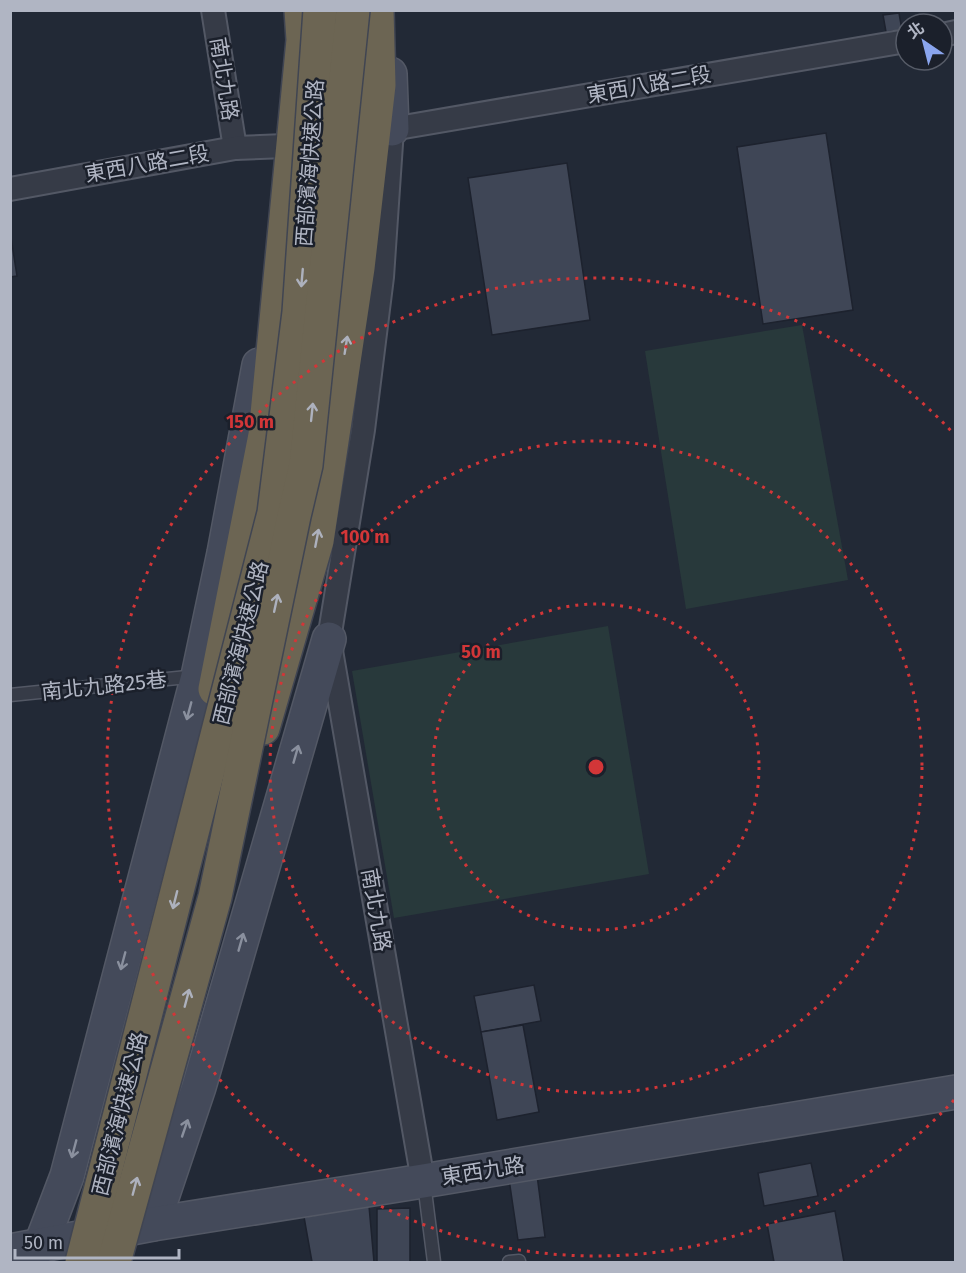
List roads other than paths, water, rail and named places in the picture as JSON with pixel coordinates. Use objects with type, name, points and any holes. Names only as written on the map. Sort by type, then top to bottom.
[{"type":"highway","points":[[184,866],[219,666],[265,435],[303,40],[301,10]]},
{"type":"highway","name":"西部濱海快速公路","points":[[82,1263],[274,513],[299,312],[320,10]]},
{"type":"highway","name":"西部濱海快速公路","points":[[114,1263],[215,897],[306,465],[353,10]]},
{"type":"highway","points":[[215,897],[317,541],[358,268],[379,85],[377,10]]},
{"type":"street","name":"南北九路","points":[[213,10],[235,148]]},
{"type":"street","points":[[25,1249],[67,1176],[198,676],[224,553],[262,347],[285,146],[290,10]]},
{"type":"street","points":[[387,10],[392,129]]},
{"type":"street","name":"東西八路二段","points":[[392,129],[894,43]]},
{"type":"street","name":"南北九路","points":[[392,129],[382,277],[365,418],[329,639],[423,1181]]},
{"type":"street","name":"東西八路二段","points":[[10,189],[235,148],[285,146]]},
{"type":"street","points":[[153,1224],[198,1088],[329,639]]},
{"type":"street","name":"東西九路","points":[[25,1249],[153,1224],[956,1092]]},
{"type":"lane","name":"南北九路25巷","points":[[10,695],[198,676]]},
{"type":"lane","points":[[423,1181],[434,1263]]}]
